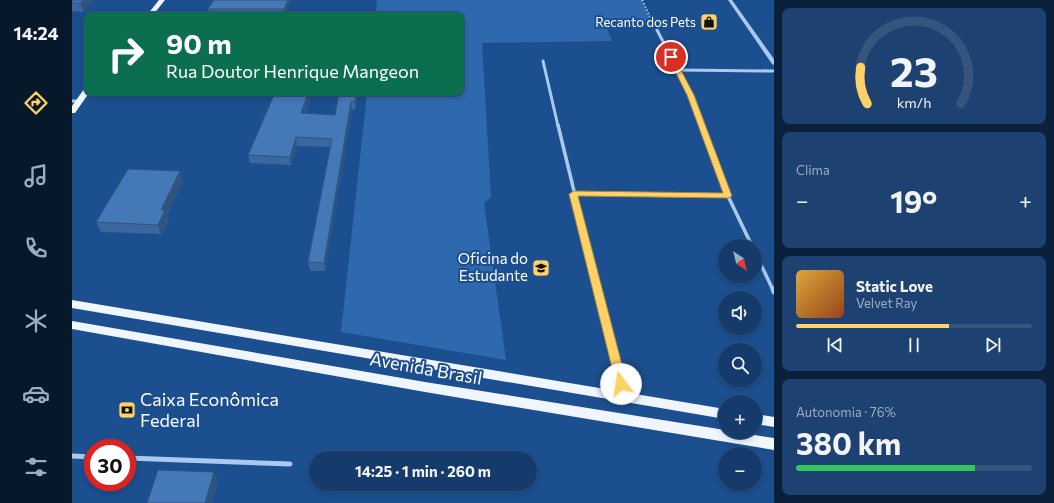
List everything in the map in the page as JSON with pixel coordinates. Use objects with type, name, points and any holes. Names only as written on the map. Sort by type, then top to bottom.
[{"type":"main road","points":[[152,12],[162,0]]},
{"type":"main road","points":[[72,110],[76,101],[84,94]]},
{"type":"main road","name":"Avenida Brasil","points":[[72,304],[718,413]]},
{"type":"main road","name":"Avenida Brasil","points":[[72,325],[418,386],[774,444]]},
{"type":"main road","points":[[762,420],[774,422]]},
{"type":"street","points":[[730,0],[774,63]]},
{"type":"street","points":[[656,30],[691,95],[728,196],[749,239]]},
{"type":"street","points":[[544,61],[574,194],[625,398]]},
{"type":"street","points":[[678,70],[774,71]]},
{"type":"street","points":[[574,194],[728,196]]},
{"type":"street","points":[[762,267],[774,292]]},
{"type":"street","points":[[72,456],[84,457]]},
{"type":"street","points":[[136,458],[290,464]]},
{"type":"path","points":[[642,0],[656,30]]},
{"type":"shaded area","points":[[377,0],[641,0],[653,23],[605,24],[612,41],[482,43],[491,197],[484,203],[506,360],[341,332],[367,96],[464,96],[464,12],[376,12]]},
{"type":"building","points":[[72,0],[84,0],[80,3],[72,3]]},
{"type":"building","points":[[214,0],[288,0],[284,9],[208,9]]},
{"type":"building","points":[[274,96],[307,96],[301,113],[335,115],[338,96],[356,96],[355,102],[351,102],[324,263],[308,262],[332,139],[296,137],[290,157],[248,155]]},
{"type":"building","points":[[128,169],[180,171],[161,210],[165,210],[158,225],[96,222]]},
{"type":"building","points":[[158,470],[214,472],[205,503],[147,503]]},
{"type":"place","name":"Recanto dos Pets","points":[[709,22]]},
{"type":"place","name":"Oficina do Estudante","points":[[541,268]]},
{"type":"place","name":"Caixa Econômica Federal","points":[[127,410]]},
{"type":"route","points":[[621,384],[574,194],[728,196],[691,95],[671,57]]}]
